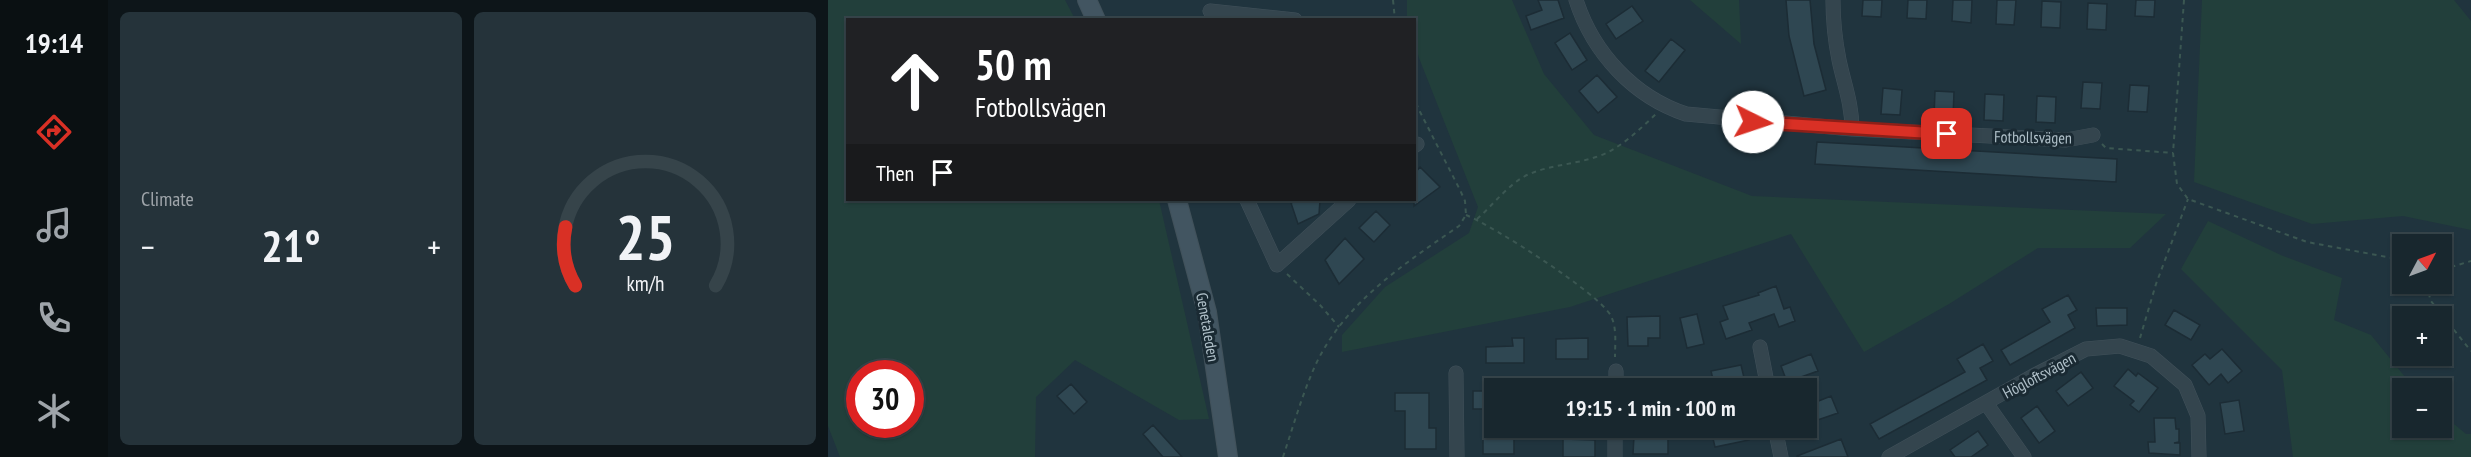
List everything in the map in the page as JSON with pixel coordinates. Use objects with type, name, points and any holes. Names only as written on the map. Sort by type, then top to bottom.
[{"type":"main road","points":[[1087,0],[1095,18]]},
{"type":"main road","name":"Genetaleden","points":[[1177,201],[1207,312],[1228,457]]},
{"type":"street","points":[[1576,0],[1583,22],[1614,68],[1643,94],[1663,107]]},
{"type":"street","points":[[1833,0],[1833,24],[1839,61],[1852,109],[1852,129]]},
{"type":"street","points":[[1211,10],[1277,18]]},
{"type":"street","name":"Fotbollsvägen","points":[[1663,107],[1686,114],[1852,129],[2066,140],[2093,135]]},
{"type":"street","points":[[1246,201],[1277,265],[1348,201]]},
{"type":"street","name":"Högloftsvägen","points":[[1889,457],[2034,376],[2086,350],[2120,346],[2151,356],[2185,385],[2198,416],[2199,457]]},
{"type":"street","points":[[1760,347],[1766,378]]},
{"type":"street","points":[[1616,371],[1616,378]]},
{"type":"street","points":[[1456,373],[1457,457]]},
{"type":"street","name":"Högloftsvägen","points":[[1986,403],[2024,457]]},
{"type":"street","points":[[1615,438],[1615,457]]},
{"type":"street","points":[[1777,438],[1781,457]]},
{"type":"path","points":[[1393,0],[1395,18]]},
{"type":"path","points":[[2184,0],[2173,153],[2177,183],[2188,200],[2307,242],[2392,258]]},
{"type":"path","points":[[1283,457],[1315,364],[1339,327],[1391,272],[1458,226],[1466,215],[1465,201],[1416,100]]},
{"type":"path","points":[[1477,219],[1510,187],[1524,177],[1547,167],[1598,157],[1629,138],[1663,107]]},
{"type":"path","points":[[2093,135],[2106,147],[2173,153]]},
{"type":"path","points":[[2136,351],[2156,284],[2188,200]]},
{"type":"path","points":[[1466,215],[1477,219],[1527,249],[1584,290],[1610,314],[1615,331],[1616,371]]},
{"type":"path","points":[[2452,267],[2471,261]]},
{"type":"path","points":[[1277,265],[1320,305],[1339,327]]},
{"type":"path","points":[[2429,294],[2430,300],[2471,351]]},
{"type":"green space","points":[[828,0],[1065,0],[1074,18],[846,18],[846,201],[1159,201],[1209,419],[1179,420],[1075,360],[1036,397],[1035,457],[840,457],[828,426]]},
{"type":"green space","points":[[1407,0],[1512,0],[1544,74],[1594,135],[1752,196],[2166,214],[2130,248],[2038,248],[1949,304],[1864,352],[1791,234],[1570,307],[1342,352],[1342,335],[1385,287],[1469,233],[1478,207],[1419,58],[1416,47],[1416,18],[1407,18]]},
{"type":"green space","points":[[1690,0],[1739,0],[1741,44]]},
{"type":"green space","points":[[2202,0],[2454,0],[2471,21],[2471,230],[2403,216],[2312,224],[2194,182]]},
{"type":"green space","points":[[2208,221],[2283,256],[2342,278],[2334,320],[2371,335],[2392,361],[2392,366],[2396,366],[2406,378],[2392,378],[2392,438],[2452,438],[2452,422],[2466,434],[2471,434],[2471,457],[2293,457],[2282,370],[2181,269]]},
{"type":"building","points":[[1538,0],[1558,0],[1564,18],[1531,30],[1526,16],[1542,10]]},
{"type":"building","points":[[1786,0],[1810,0],[1814,44],[1826,90],[1804,96],[1789,36]]},
{"type":"building","points":[[1863,0],[1882,0],[1881,17],[1862,16]]},
{"type":"building","points":[[1908,0],[1927,0],[1926,19],[1907,18]]},
{"type":"building","points":[[1953,0],[1972,0],[1971,23],[1952,21]]},
{"type":"building","points":[[1997,0],[2016,0],[2014,25],[1996,24]]},
{"type":"building","points":[[2136,0],[2155,0],[2154,17],[2135,16]]},
{"type":"building","points":[[2042,1],[2061,2],[2060,28],[2041,27]]},
{"type":"building","points":[[2088,3],[2107,4],[2106,30],[2087,29]]},
{"type":"building","points":[[1632,6],[1643,21],[1616,39],[1606,24]]},
{"type":"building","points":[[1570,33],[1587,60],[1572,70],[1555,43]]},
{"type":"building","points":[[1671,39],[1685,50],[1659,82],[1645,71]]},
{"type":"building","points":[[1597,75],[1617,97],[1598,113],[1579,91]]},
{"type":"building","points":[[2083,82],[2102,83],[2100,109],[2081,108]]},
{"type":"building","points":[[2130,85],[2149,86],[2147,112],[2128,111]]},
{"type":"building","points":[[1883,88],[1902,90],[1900,115],[1881,114]]},
{"type":"building","points":[[1935,91],[1954,92],[1953,118],[1934,117]]},
{"type":"building","points":[[1985,94],[2004,95],[2003,121],[1984,120]]},
{"type":"building","points":[[2037,96],[2056,97],[2055,123],[2036,122]]},
{"type":"building","points":[[1817,142],[2117,159],[2116,182],[1815,164]]},
{"type":"building","points":[[1420,167],[1440,187],[1414,206],[1414,201],[1416,201],[1416,172]]},
{"type":"building","points":[[1320,201],[1319,214],[1298,224],[1291,203]]},
{"type":"building","points":[[1376,211],[1390,225],[1374,242],[1359,228]]},
{"type":"building","points":[[1345,238],[1364,259],[1339,284],[1325,260]]},
{"type":"building","points":[[1776,286],[1784,309],[1790,307],[1795,321],[1779,327],[1774,314],[1749,323],[1752,330],[1726,339],[1720,322],[1728,319],[1723,306],[1759,295],[1758,293]]},
{"type":"building","points":[[2068,295],[2077,310],[2068,315],[2075,328],[2010,365],[2001,350],[2050,322],[2042,309]]},
{"type":"building","points":[[2096,308],[2127,308],[2127,325],[2097,326]]},
{"type":"building","points":[[2174,310],[2200,325],[2191,340],[2165,325]]},
{"type":"building","points":[[1697,314],[1704,344],[1687,348],[1680,318]]},
{"type":"building","points":[[1660,316],[1660,338],[1648,338],[1648,346],[1628,346],[1627,317]]},
{"type":"building","points":[[1512,338],[1524,338],[1524,363],[1486,363],[1486,347],[1513,346]]},
{"type":"building","points":[[1588,338],[1588,359],[1556,359],[1556,339]]},
{"type":"building","points":[[1983,344],[1993,361],[1980,368],[1987,380],[1879,439],[1870,424],[1965,372],[1957,359]]},
{"type":"building","points":[[2222,349],[2242,371],[2228,383],[2221,374],[2209,385],[2192,365],[2205,354],[2210,359]]},
{"type":"building","points":[[1811,354],[1818,371],[1798,378],[1786,378],[1781,366]]},
{"type":"building","points":[[1741,365],[1744,378],[1713,378],[1711,371]]},
{"type":"building","points":[[2128,369],[2136,376],[2138,373],[2158,388],[2139,412],[2130,405],[2134,401],[2114,386]]},
{"type":"building","points":[[2081,372],[2093,388],[2068,406],[2056,391]]},
{"type":"building","points":[[1071,384],[1087,402],[1074,414],[1057,396]]},
{"type":"building","points":[[1473,391],[1484,391],[1484,409],[1473,409]]},
{"type":"building","points":[[1395,393],[1429,393],[1429,428],[1436,428],[1436,449],[1405,449],[1405,411],[1395,411]]},
{"type":"building","points":[[1831,396],[1838,413],[1817,420],[1817,402]]},
{"type":"building","points":[[2239,400],[2244,431],[2225,434],[2220,403]]},
{"type":"building","points":[[2037,406],[2055,431],[2039,443],[2021,418]]},
{"type":"building","points":[[2154,418],[2175,418],[2176,429],[2179,429],[2179,442],[2174,443],[2180,443],[2180,455],[2149,453],[2148,442],[2155,442]]},
{"type":"building","points":[[1153,425],[1182,457],[1163,457],[1143,434]]},
{"type":"building","points":[[1978,431],[1988,445],[1971,457],[1955,457],[1950,450]]},
{"type":"building","points":[[1483,434],[1484,438],[1514,438],[1514,454],[1483,454]]},
{"type":"building","points":[[1634,438],[1668,438],[1668,454],[1633,454]]},
{"type":"building","points":[[1713,438],[1748,438],[1749,440],[1715,447]]},
{"type":"building","points":[[1563,439],[1595,440],[1595,457],[1563,457]]},
{"type":"building","points":[[1841,439],[1848,457],[1797,457],[1797,456]]},
{"type":"route","points":[[1753,122],[1947,134]]}]
